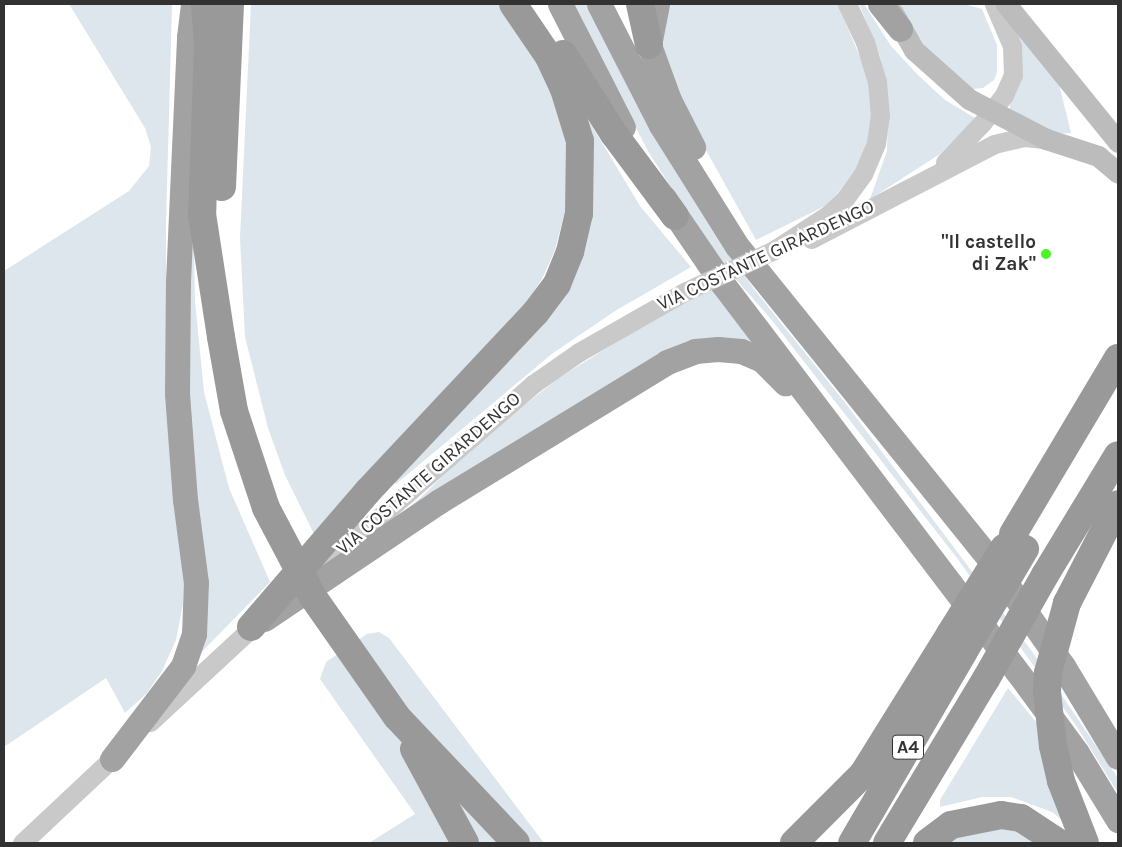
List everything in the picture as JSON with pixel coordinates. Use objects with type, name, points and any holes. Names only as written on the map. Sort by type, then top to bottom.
[{"type":"highway","points":[[112,759],[183,666],[194,634],[196,583],[185,500],[177,393],[178,281],[188,37],[193,4]]},
{"type":"highway","points":[[206,4],[208,46],[202,214],[234,411],[266,508],[313,597],[397,717],[490,843]]},
{"type":"highway","points":[[221,337],[219,234],[230,4]]},
{"type":"highway","points":[[227,95],[242,4]]},
{"type":"highway","points":[[515,4],[555,42],[614,134],[1028,686],[1076,753],[1118,820]]},
{"type":"highway","points":[[251,627],[368,491],[536,312],[557,284],[570,252],[579,214],[580,141],[564,89],[549,57],[515,4]]},
{"type":"highway","points":[[560,4],[613,108],[675,216]]},
{"type":"highway","points":[[599,4],[661,125],[719,217],[777,296],[988,558],[1063,666],[1111,742],[1118,758]]},
{"type":"highway","points":[[640,4],[650,44],[669,100],[696,152],[719,217]]},
{"type":"highway","points":[[650,44],[657,4]]},
{"type":"highway","points":[[880,4],[900,29]]},
{"type":"highway","points":[[251,627],[438,502],[667,362],[695,351],[718,349],[741,351],[762,360],[802,405],[843,440]]},
{"type":"highway","points":[[1019,541],[1118,358]]},
{"type":"highway","name":"A4","points":[[852,843],[957,643],[1117,386]]},
{"type":"highway","name":"A4","points":[[887,843],[1118,455]]},
{"type":"highway","points":[[1085,843],[1061,781],[1053,746],[1048,673],[1067,603],[1118,504]]},
{"type":"highway","points":[[794,843],[863,774],[957,643]]},
{"type":"highway","points":[[397,717],[465,843]]},
{"type":"highway","points":[[397,717],[516,843]]},
{"type":"highway","points":[[927,843],[951,824],[1001,815],[1021,818],[1059,843]]},
{"type":"main road","points":[[889,4],[900,29],[914,50],[942,77],[969,99],[1046,139],[1088,151],[1118,173]]},
{"type":"main road","points":[[1006,4],[1118,142]]},
{"type":"street","points":[[774,250],[844,200],[863,174],[876,143],[880,116],[877,82],[865,42],[848,4]]},
{"type":"street","name":"VIA COSTANTE GIRARDENGO","points":[[897,195],[956,152],[976,131],[1004,95],[1013,75],[1012,46],[994,4]]},
{"type":"street","name":"VIA COSTANTE GIRARDENGO","points":[[22,843],[251,627],[533,384],[579,352],[684,292],[774,250],[795,247],[1000,142],[1024,137],[1046,139]]},
{"type":"shaded area","points":[[69,4],[172,4],[166,223],[166,370],[186,566],[183,604],[176,640],[162,671],[147,693],[125,713],[106,678],[4,747],[4,271],[129,191],[149,166],[151,147],[145,128]]},
{"type":"shaded area","points":[[251,4],[498,4],[547,80],[566,141],[568,177],[565,211],[555,250],[542,279],[521,311],[315,536],[285,475],[268,428],[245,337],[240,238]]},
{"type":"shaded area","points":[[572,4],[589,4],[721,240],[754,289],[846,404],[1031,650],[1118,778],[1118,793],[1077,727],[957,558],[770,318],[714,254],[649,153]]},
{"type":"shaded area","points":[[662,4],[838,4],[869,79],[873,106],[870,136],[859,165],[829,204],[756,240],[677,98],[657,30]]},
{"type":"shaded area","points":[[859,4],[864,4],[891,46],[918,75],[945,100],[975,118],[940,154],[870,199],[887,151],[888,105],[880,56]]},
{"type":"shaded area","points":[[894,4],[964,4],[982,9],[997,45],[997,72],[994,80],[983,88],[972,89],[933,57]]},
{"type":"shaded area","points":[[1003,13],[1059,84],[1071,133],[1055,134],[1010,111]]},
{"type":"shaded area","points":[[572,93],[640,206],[691,267],[615,311],[553,353],[396,484],[392,481],[567,276]]},
{"type":"shaded area","points":[[193,203],[195,301],[204,392],[229,488],[270,582],[188,666],[184,363]]},
{"type":"shaded area","points":[[712,290],[755,344],[718,340],[411,507],[482,438],[559,378],[677,304]]},
{"type":"shaded area","points":[[379,632],[389,638],[544,843],[369,843],[415,814],[320,679],[326,662],[367,634]]},
{"type":"shaded area","points":[[1008,688],[1042,729],[1070,827],[1052,812],[1011,797],[982,797],[940,807],[940,800]]},
{"type":"shaded area","points":[[975,817],[1059,843],[923,843]]},
{"type":"place","name":"\"Il castello di Zak\"","points":[[1046,254]]}]
